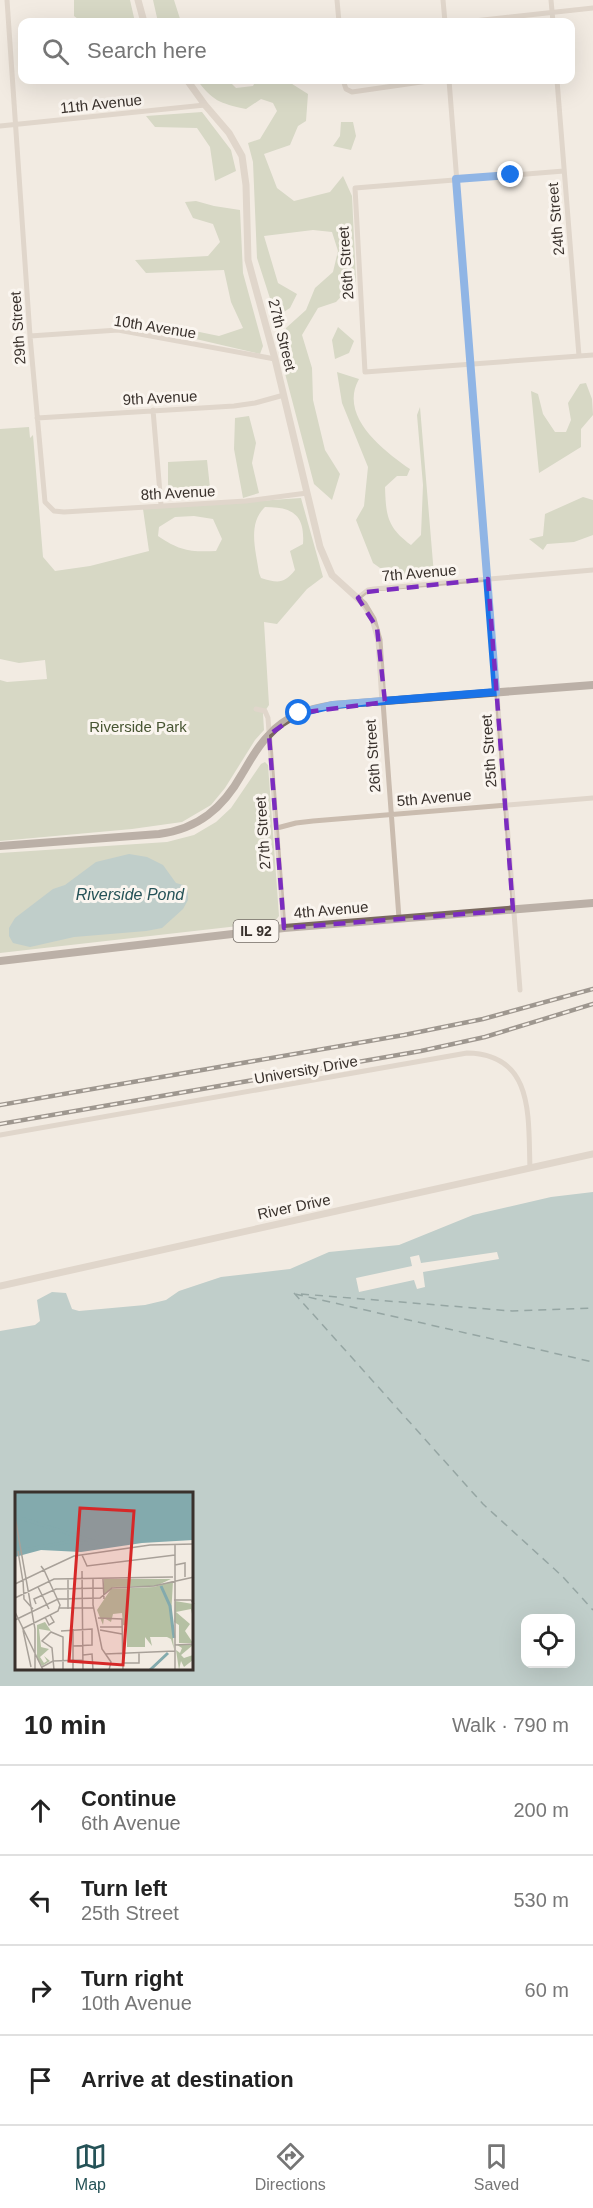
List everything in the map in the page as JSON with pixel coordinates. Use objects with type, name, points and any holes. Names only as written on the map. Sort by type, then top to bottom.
[{"type":"main road","points":[[0,846],[159,834],[195,824],[223,803],[269,735],[287,720],[310,709],[333,705],[593,685]]},
{"type":"main road","name":"4th Avenue","points":[[0,961],[284,928],[593,903]]},
{"type":"street","name":"29th Street","points":[[7,0],[37,418],[45,502],[51,509]]},
{"type":"street","points":[[138,0],[142,18]]},
{"type":"street","points":[[337,0],[339,18]]},
{"type":"street","points":[[443,0],[445,18]]},
{"type":"street","points":[[551,0],[553,18]]},
{"type":"street","points":[[504,18],[593,8]]},
{"type":"street","points":[[0,22],[8,21]]},
{"type":"street","name":"27th Street","points":[[190,84],[229,133],[242,156],[246,185],[248,260],[275,359],[320,547],[327,568],[338,582],[358,598]]},
{"type":"street","points":[[344,84],[346,89],[352,92],[407,84]]},
{"type":"street","name":"25th Street","points":[[449,84],[520,990]]},
{"type":"street","name":"24th Street","points":[[557,84],[579,356]]},
{"type":"street","name":"11th Avenue","points":[[0,126],[205,105]]},
{"type":"street","points":[[456,179],[564,171]]},
{"type":"street","name":"26th Street","points":[[456,179],[355,188],[365,372],[470,364]]},
{"type":"street","name":"10th Avenue","points":[[30,336],[118,330],[275,359]]},
{"type":"street","points":[[470,364],[593,355]]},
{"type":"street","name":"9th Avenue","points":[[37,418],[245,405],[284,395]]},
{"type":"street","points":[[153,411],[161,505]]},
{"type":"street","name":"8th Avenue","points":[[51,509],[64,512],[246,501],[307,493]]},
{"type":"street","name":"7th Avenue","points":[[358,598],[368,590],[374,589],[593,570]]},
{"type":"street","name":"26th Street","points":[[358,598],[373,619],[380,640],[399,918]]},
{"type":"street","name":"27th Street","points":[[256,709],[266,711],[267,714],[284,928]]},
{"type":"street","name":"5th Avenue","points":[[277,828],[304,822],[593,798]]},
{"type":"street","name":"University Drive","points":[[0,1135],[453,1055],[477,1053],[498,1059],[508,1066],[521,1084],[527,1107],[530,1168]]},
{"type":"street","name":"River Drive","points":[[0,1286],[593,1154]]},
{"type":"highlighted area","points":[[488,579],[513,910],[284,928],[269,735],[299,713],[385,702],[377,628],[358,598],[366,592]]},
{"type":"green space","points":[[74,0],[130,0],[134,18],[77,18],[74,16]]},
{"type":"green space","points":[[153,0],[174,0],[180,18],[157,18]]},
{"type":"green space","points":[[200,84],[232,84],[236,88],[254,84],[292,84],[308,94],[306,121],[298,126],[290,145],[264,154],[277,188],[294,201],[330,192],[343,176],[352,196],[356,281],[336,302],[318,308],[302,335],[312,368],[313,400],[325,450],[340,474],[332,500],[314,484],[281,358],[286,328],[306,310],[315,288],[333,272],[338,251],[332,232],[313,230],[264,236],[278,283],[297,294],[290,308],[276,317],[257,258],[253,162],[248,143],[260,139],[277,111],[273,103],[261,99],[246,109],[223,103],[208,93]]},
{"type":"green space","points":[[202,112],[231,150],[236,171],[215,181],[210,147],[197,128],[155,127],[146,116]]},
{"type":"green space","points":[[341,122],[353,122],[356,136],[351,150],[333,146],[340,136]]},
{"type":"green space","points":[[196,201],[240,210],[243,273],[263,346],[260,354],[170,333],[170,326],[219,336],[243,328],[231,302],[224,270],[146,273],[135,260],[208,256],[220,242],[213,224],[193,218],[185,202]]},
{"type":"green space","points":[[338,327],[354,341],[349,353],[335,359],[332,340]]},
{"type":"green space","points":[[337,372],[359,379],[354,393],[354,406],[359,419],[388,453],[410,469],[407,476],[397,476],[385,487],[389,520],[403,539],[411,545],[421,535],[423,485],[417,415],[420,407],[434,575],[397,580],[373,563],[356,520],[364,506],[368,467],[342,403]]},
{"type":"green space","points":[[586,383],[592,399],[593,415],[581,429],[581,447],[539,473],[531,391],[538,394],[543,414],[555,432],[566,432],[571,420],[568,403],[580,384]]},
{"type":"green space","points":[[249,416],[256,443],[252,463],[259,493],[243,498],[234,449],[235,418]]},
{"type":"green space","name":"Riverside Park","points":[[29,427],[30,438],[33,435],[43,557],[55,571],[90,566],[149,551],[143,509],[301,498],[323,577],[307,589],[277,624],[264,622],[269,705],[263,714],[264,730],[211,805],[182,822],[0,841],[0,680],[7,682],[47,679],[45,660],[19,663],[0,659],[0,429]],"holes":[[[265,507],[290,511],[302,526],[303,544],[290,551],[295,570],[280,581],[261,578],[259,573],[254,530],[259,514]],[[194,516],[213,519],[222,539],[216,551],[186,550],[158,536],[159,527],[175,517]]]},
{"type":"green space","points":[[207,460],[211,497],[168,498],[168,462]]},
{"type":"green space","points":[[583,497],[593,500],[593,535],[574,542],[547,544],[543,550],[529,539],[543,536],[545,514]]},
{"type":"green space","points":[[265,762],[268,765],[279,916],[274,922],[0,953],[0,853],[167,842],[194,835],[216,822],[231,808],[261,764]]},
{"type":"water","name":"Riverside Pond","points":[[129,854],[147,857],[163,865],[176,883],[183,885],[188,893],[188,900],[183,909],[162,928],[74,937],[30,947],[13,943],[9,936],[9,928],[15,918],[53,889],[65,885],[96,862]]},
{"type":"water","points":[[593,1192],[593,1686],[0,1686],[0,1331],[35,1325],[40,1321],[37,1300],[52,1292],[66,1293],[72,1309],[79,1311],[145,1305],[166,1300],[179,1291],[221,1277],[290,1269],[329,1252],[399,1245],[473,1215],[551,1197]]},
{"type":"pier","points":[[497,1252],[499,1259],[423,1272],[425,1287],[417,1289],[414,1280],[359,1292],[356,1278],[412,1266],[410,1257],[419,1255],[421,1263]]},
{"type":"ferry route","points":[[294,1293],[483,1504],[562,1576],[593,1610]]},
{"type":"ferry route","points":[[295,1294],[593,1362]]},
{"type":"ferry route","points":[[301,1294],[512,1311],[593,1308]]},
{"type":"railway","points":[[0,1105],[404,1035],[483,1019],[593,989]]},
{"type":"railway","points":[[0,1124],[421,1051],[485,1037],[593,1004]]},
{"type":"route","points":[[299,713],[333,705],[496,692],[456,179],[511,175]]}]
